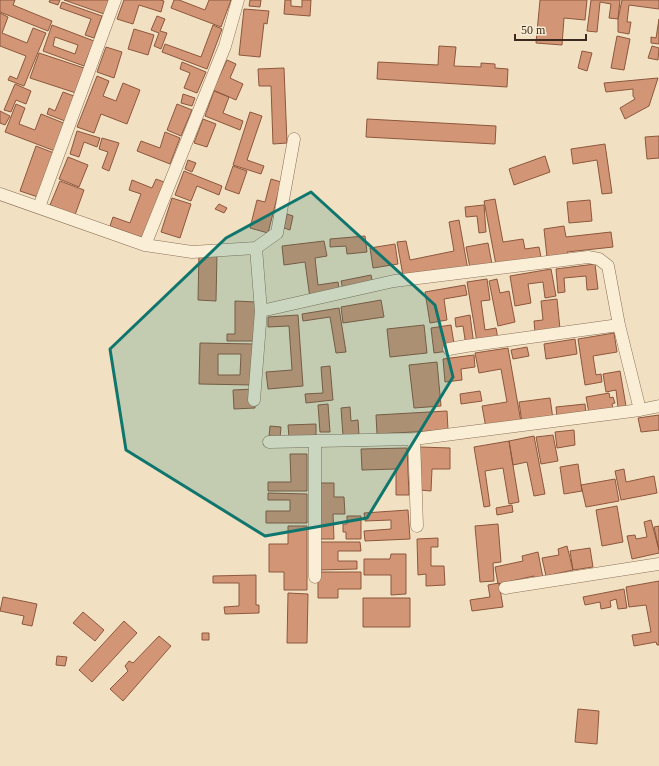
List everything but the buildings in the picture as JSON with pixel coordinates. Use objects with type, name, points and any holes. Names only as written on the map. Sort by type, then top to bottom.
[{"type":"street","points":[[39,207],[115,0]]},
{"type":"street","points":[[145,245],[225,46],[238,0]]},
{"type":"street","points":[[0,194],[145,245],[192,252],[256,248],[278,233],[294,139]]},
{"type":"street","points":[[254,400],[261,310],[256,248]]},
{"type":"street","points":[[261,310],[394,281],[588,257],[600,259],[608,266],[619,325],[640,410]]},
{"type":"street","points":[[449,349],[619,325]]},
{"type":"street","points":[[269,442],[414,439],[640,410],[659,406]]},
{"type":"street","points":[[414,439],[417,526]]},
{"type":"street","points":[[314,577],[315,441]]},
{"type":"street","points":[[505,588],[659,564]]},
{"type":"highlighted area","points":[[311,192],[435,305],[453,377],[367,518],[265,536],[126,450],[110,349],[226,238]]}]
